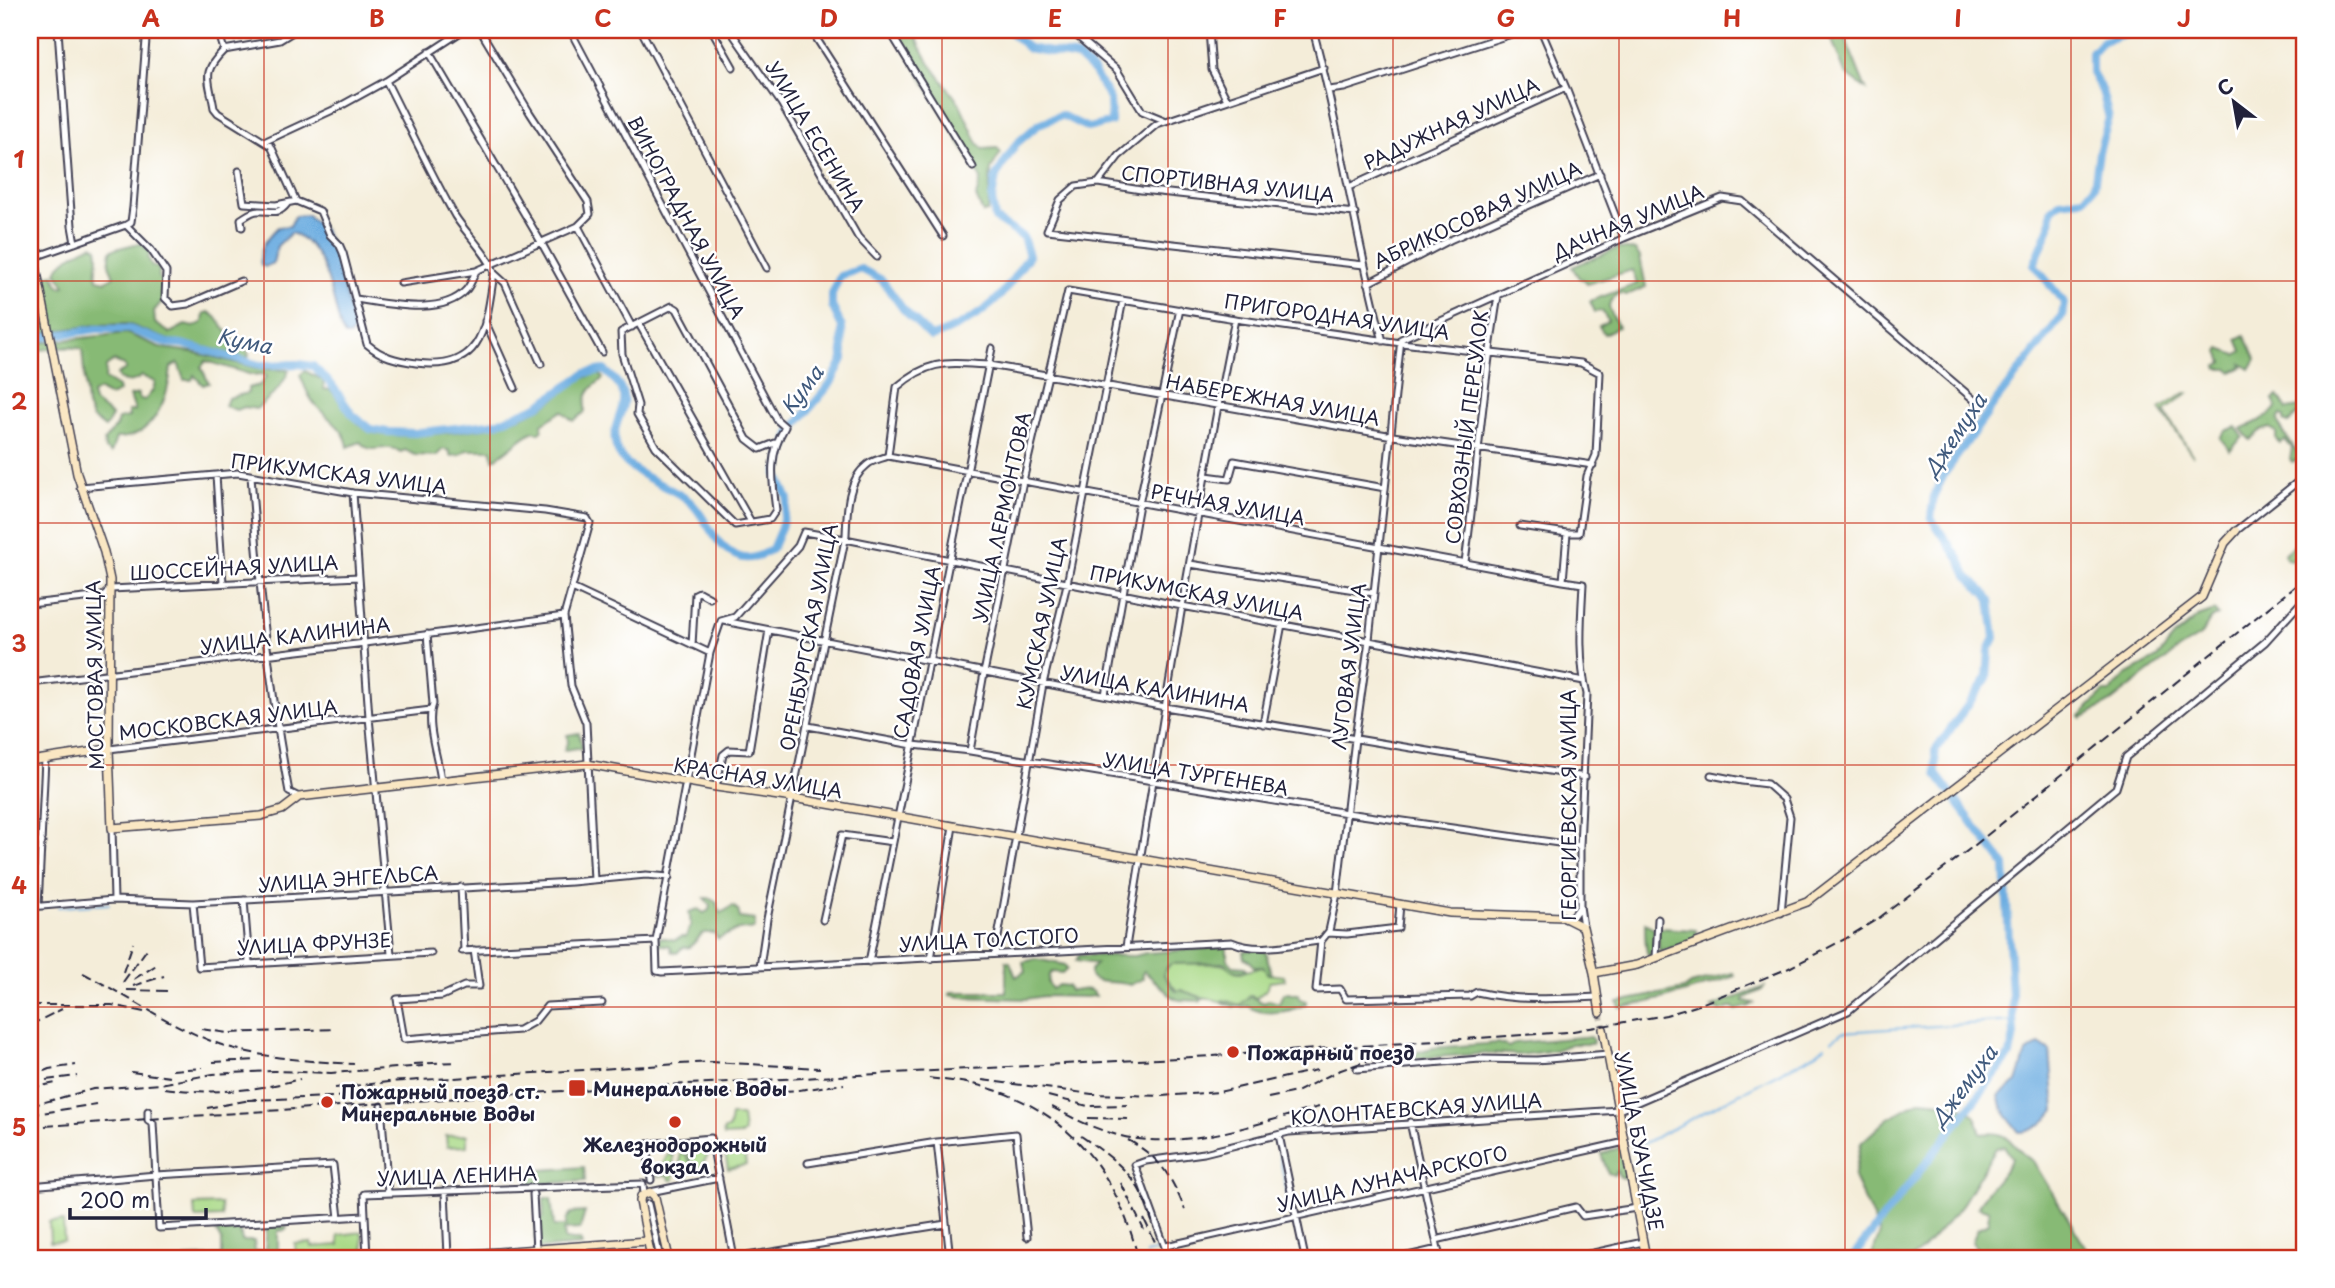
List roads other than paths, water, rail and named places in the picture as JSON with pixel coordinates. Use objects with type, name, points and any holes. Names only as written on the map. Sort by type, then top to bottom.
[{"type":"street","points":[[58,30],[75,243]]},
{"type":"street","points":[[34,262],[131,222],[146,40],[144,30]]},
{"type":"street","points":[[218,30],[224,50]]},
{"type":"street","points":[[296,30],[280,40],[224,50],[208,71],[214,108],[266,141],[275,153],[296,201],[322,214],[330,235],[343,253],[367,344],[393,360],[438,365],[461,359],[475,345],[482,332],[494,273],[492,264],[464,231],[450,207],[386,81]]},
{"type":"street","points":[[266,141],[335,109],[386,81],[464,30]]},
{"type":"street","points":[[401,282],[476,271],[578,226],[590,214],[588,202],[480,30]]},
{"type":"street","name":"ВИНОГРАДНАЯ УЛИЦА","points":[[570,30],[778,420],[785,427],[775,443]]},
{"type":"street","points":[[641,30],[767,268]]},
{"type":"street","name":"УЛИЦА ЕСЕНИНА","points":[[712,30],[733,67]]},
{"type":"street","name":"УЛИЦА ЕСЕНИНА","points":[[730,30],[780,103],[858,237],[877,257]]},
{"type":"street","points":[[811,30],[943,236]]},
{"type":"street","points":[[889,30],[973,167]]},
{"type":"street","points":[[1070,30],[1117,70],[1142,111],[1167,120]]},
{"type":"street","points":[[1209,30],[1212,71],[1227,100]]},
{"type":"street","points":[[1313,30],[1329,90],[1364,265],[1383,341]]},
{"type":"street","points":[[1329,90],[1343,88],[1524,30]]},
{"type":"street","points":[[1541,30],[1623,238]]},
{"type":"street","points":[[429,52],[541,242],[602,352]]},
{"type":"street","points":[[1324,68],[1157,124],[1119,156],[1098,183],[1076,186],[1060,200],[1047,230],[1364,265]]},
{"type":"street","name":"РАДУЖНАЯ УЛИЦА","points":[[1349,187],[1566,88]]},
{"type":"street","points":[[239,171],[244,203],[287,204],[296,201]]},
{"type":"street","name":"АБРИКОСОВАЯ УЛИЦА","points":[[1368,283],[1450,240],[1600,174]]},
{"type":"street","name":"СПОРТИВНАЯ УЛИЦА","points":[[1098,183],[1355,213]]},
{"type":"street","name":"ДАЧНАЯ УЛИЦА","points":[[1401,343],[1401,339],[1623,238],[1722,198],[1742,201],[1979,404]]},
{"type":"street","points":[[242,227],[240,219],[253,212],[276,212],[283,210],[287,204]]},
{"type":"street","name":"МОСТОВАЯ УЛИЦА","points":[[30,207],[34,262],[80,487],[104,552],[111,589],[109,749],[114,900]]},
{"type":"street","points":[[125,225],[151,250],[166,272],[165,298],[173,306],[188,304],[241,281]]},
{"type":"street","points":[[578,226],[751,522]]},
{"type":"street","points":[[355,299],[407,306],[436,305],[465,292],[476,271]]},
{"type":"street","points":[[494,273],[505,283],[541,363]]},
{"type":"street","name":"ПРИГОРОДНАЯ УЛИЦА","points":[[1068,291],[1383,341],[1581,363],[1600,373],[1596,455],[1593,465]]},
{"type":"street","name":"УЛИЦА ЛЕРМОНТОВА","points":[[970,751],[1023,481],[1068,291]]},
{"type":"street","name":"СОВХОЗНЫЙ ПЕРЕУЛОК","points":[[1465,562],[1498,296]]},
{"type":"street","name":"КУМСКАЯ УЛИЦА","points":[[995,954],[1043,684],[1066,584],[1123,300]]},
{"type":"street","points":[[672,306],[677,309],[747,439],[760,449],[775,443],[772,477],[776,510],[770,519],[735,525],[656,447],[637,414],[638,405],[622,354],[621,332],[672,306]]},
{"type":"street","points":[[1105,695],[1139,504],[1180,309]]},
{"type":"street","points":[[1126,947],[1197,513],[1235,319]]},
{"type":"street","points":[[485,320],[515,388]]},
{"type":"street","name":"ЛУГОВАЯ УЛИЦА","points":[[1321,941],[1328,933],[1337,894],[1393,436],[1401,343]]},
{"type":"street","name":"САДОВАЯ УЛИЦА","points":[[869,962],[992,348]]},
{"type":"street","name":"НАБЕРЕЖНАЯ УЛИЦА","points":[[888,456],[897,387],[913,374],[931,365],[948,363],[989,365],[1393,436],[1593,465]]},
{"type":"street","name":"РЕЧНАЯ УЛИЦА","points":[[888,456],[1563,580]]},
{"type":"street","name":"ОРЕНБУРГСКАЯ УЛИЦА","points":[[761,967],[767,919],[845,539],[852,486],[859,472],[869,462],[888,456]]},
{"type":"street","points":[[1206,476],[1229,479],[1234,461],[1385,488]]},
{"type":"street","points":[[1520,526],[1579,533],[1587,476],[1593,465]]},
{"type":"street","name":"ПРИКУМСКАЯ УЛИЦА","points":[[80,487],[237,473],[353,493],[580,515],[590,523],[572,588]]},
{"type":"street","points":[[216,475],[223,583]]},
{"type":"street","points":[[251,475],[259,580],[277,729],[289,792],[299,797]]},
{"type":"street","points":[[1594,973],[1637,965],[1807,902],[2202,597],[2225,543],[2236,531],[2305,476]]},
{"type":"street","points":[[353,493],[369,717],[391,954]]},
{"type":"street","name":"ПРИКУМСКАЯ УЛИЦА","points":[[721,621],[735,617],[798,546],[804,532],[1584,681]]},
{"type":"street","points":[[1563,580],[1567,533]]},
{"type":"street","points":[[1190,564],[1374,593]]},
{"type":"street","name":"ШОССЕЙНАЯ УЛИЦА","points":[[30,604],[103,596],[111,589],[359,577]]},
{"type":"street","name":"ГЕОРГИЕВСКАЯ УЛИЦА","points":[[1563,580],[1583,584],[1581,624],[1587,694],[1580,906],[1600,1013]]},
{"type":"street","points":[[594,880],[586,723],[571,686],[564,616],[572,588],[710,653]]},
{"type":"street","points":[[692,645],[695,594],[699,592],[710,598]]},
{"type":"street","points":[[1619,1110],[1848,1010],[2116,788],[2126,757],[2266,642],[2305,598]]},
{"type":"street","name":"УЛИЦА КАЛИНИНА","points":[[30,683],[564,616]]},
{"type":"street","points":[[461,887],[463,951],[656,941],[710,653],[721,621]]},
{"type":"street","name":"УЛИЦА КАЛИНИНА","points":[[721,621],[1165,707],[1585,777]]},
{"type":"street","points":[[1263,724],[1282,624]]},
{"type":"street","points":[[716,787],[723,755],[729,750],[749,751],[769,630]]},
{"type":"street","points":[[427,634],[433,704],[431,710],[441,781]]},
{"type":"street","name":"МОСКОВСКАЯ УЛИЦА","points":[[30,761],[431,710]]},
{"type":"street","name":"УЛИЦА ТУРГЕНЕВА","points":[[808,726],[1347,813],[1580,846]]},
{"type":"street","points":[[38,907],[45,759]]},
{"type":"street","name":"КРАСНАЯ УЛИЦА","points":[[112,828],[261,816],[282,810],[299,797],[587,764],[1450,913],[1565,919],[1583,927]]},
{"type":"street","points":[[1711,775],[1767,784],[1784,799],[1790,817],[1781,913]]},
{"type":"street","points":[[931,959],[953,826]]},
{"type":"street","points":[[823,920],[842,835],[893,842]]},
{"type":"street","points":[[30,842],[42,842]]},
{"type":"street","name":"УЛИЦА ЭНГЕЛЬСА","points":[[30,907],[114,900],[193,903],[646,875],[669,877]]},
{"type":"street","points":[[244,900],[249,962]]},
{"type":"street","name":"УЛИЦА ФРУНЗЕ","points":[[193,903],[200,967],[431,953]]},
{"type":"street","points":[[1328,933],[1347,934],[1398,928],[1400,904]]},
{"type":"street","points":[[1565,919],[1573,916],[1580,906]]},
{"type":"street","points":[[1656,958],[1658,919]]},
{"type":"street","name":"УЛИЦА ТОЛСТОГО","points":[[656,941],[657,971],[1233,942],[1242,946],[1280,946],[1321,941]]},
{"type":"street","points":[[1321,941],[1316,990],[1340,989],[1346,999],[1470,996],[1477,992],[1494,996],[1555,999],[1598,997]]},
{"type":"street","points":[[474,950],[479,986],[464,986],[442,996],[397,999],[404,1039],[519,1030],[534,1021],[547,1006],[602,1003]]},
{"type":"street","name":"УЛИЦА БУАЧИДЗЕ","points":[[1603,1029],[1646,1258]]},
{"type":"street","points":[[1357,1069],[1480,1059],[1537,1060],[1608,1054]]},
{"type":"street","points":[[381,1106],[388,1193]]},
{"type":"street","name":"КОЛОНТАЕВСКАЯ УЛИЦА","points":[[1166,1246],[1135,1165],[1313,1129],[1619,1110]]},
{"type":"street","points":[[148,1111],[149,1121],[153,1123],[159,1228],[364,1216],[367,1258]]},
{"type":"street","points":[[1410,1122],[1440,1258]]},
{"type":"street","points":[[808,1163],[937,1142],[1016,1134],[1027,1237]]},
{"type":"street","points":[[1279,1135],[1305,1258]]},
{"type":"street","points":[[651,1180],[647,1144],[711,1138],[734,1258],[946,1224]]},
{"type":"street","points":[[937,1142],[950,1258]]},
{"type":"street","name":"УЛИЦА ЛУНАЧАРСКОГО","points":[[1166,1246],[1625,1142]]},
{"type":"street","points":[[30,1186],[156,1175],[333,1165],[339,1218]]},
{"type":"street","points":[[651,1258],[640,1201],[647,1193],[719,1178]]},
{"type":"street","name":"УЛИЦА ЛЕНИНА","points":[[364,1216],[363,1194],[643,1184],[647,1193]]},
{"type":"street","points":[[444,1257],[445,1191]]},
{"type":"street","points":[[647,1193],[653,1194],[657,1202],[668,1258]]},
{"type":"street","points":[[533,1194],[536,1250]]},
{"type":"street","points":[[648,1204],[660,1258]]},
{"type":"street","points":[[1436,1240],[1576,1208],[1583,1216],[1637,1208]]},
{"type":"street","points":[[415,1258],[647,1241]]},
{"type":"street","points":[[1571,1258],[1643,1242]]},
{"type":"street","points":[[1166,1246],[1169,1258]]},
{"type":"street","points":[[1399,1258],[1438,1249]]},
{"type":"water","points":[[307,215],[324,230],[334,251],[355,330],[349,336],[345,336],[341,329],[320,260],[303,239],[291,233],[277,246],[273,263],[265,267],[261,265],[262,249],[274,231],[278,227],[290,226],[295,216]]},
{"type":"water","points":[[2039,1044],[2050,1051],[2055,1110],[2040,1126],[2019,1132],[2006,1115],[1998,1096],[2017,1082],[2026,1053]]},
{"type":"waterway","name":"Кума","points":[[30,339],[96,329],[129,329],[167,343],[182,344],[260,365],[313,366],[332,385],[352,414],[370,429],[387,432],[415,433],[497,423],[538,406],[586,373],[604,370],[622,391],[622,408],[615,436],[620,456],[636,471],[688,500],[728,551],[742,558],[755,557],[772,549],[781,528],[788,499],[777,474],[791,431],[831,383],[843,359],[842,327],[832,306],[832,294],[840,276],[861,269],[882,280],[903,309],[931,337],[968,321],[999,297],[1029,256],[1023,237],[995,219],[992,199],[996,176],[1016,144],[1039,124],[1061,115],[1088,128],[1111,122],[1110,99],[1093,71],[1078,57],[1028,48],[1008,30]]},
{"type":"waterway","name":"Кума","points":[[1108,30],[1128,40],[1141,30]]},
{"type":"waterway","name":"Джемуха","points":[[1852,1258],[2010,1055],[2014,1035],[2005,866],[1936,774],[1935,751],[1987,678],[1989,650],[1995,638],[1990,600],[1967,576],[1960,560],[1931,518],[1934,495],[1945,473],[2062,316],[2064,302],[2034,265],[2050,226],[2051,211],[2060,202],[2084,199],[2094,187],[2099,152],[2109,118],[2102,91],[2092,73],[2092,53],[2103,41],[2137,30]]},
{"type":"waterway","points":[[58,907],[109,904]]},
{"type":"waterway","points":[[1832,1040],[1842,1032],[2014,1021]]},
{"type":"waterway","points":[[1631,1148],[1817,1053],[1825,1046]]},
{"type":"waterway","points":[[1277,1143],[1291,1213]]},
{"type":"waterway","points":[[1146,1254],[1162,1249]]},
{"type":"tunnel","points":[[1600,1013],[1603,1029]]},
{"type":"railway","points":[[30,1127],[577,1090],[1213,1056],[1567,1032],[1666,1015],[1696,1006],[1789,968],[1879,918],[1975,845],[2305,578]]},
{"type":"railway","points":[[123,972],[133,943]]},
{"type":"railway","points":[[123,982],[147,949]]},
{"type":"railway","points":[[134,979],[158,964]]},
{"type":"railway","points":[[83,973],[178,1026],[228,1047],[281,1058],[354,1064]]},
{"type":"railway","points":[[133,986],[164,976]]},
{"type":"railway","points":[[127,990],[167,991]]},
{"type":"railway","points":[[30,1005],[112,1005],[144,1012]]},
{"type":"railway","points":[[30,1025],[62,1009]]},
{"type":"railway","points":[[201,1029],[228,1033],[335,1029]]},
{"type":"railway","points":[[1268,1098],[1296,1092],[1338,1071],[1372,1059]]},
{"type":"railway","points":[[213,1062],[258,1060]]},
{"type":"railway","points":[[413,1064],[456,1062]]},
{"type":"railway","points":[[335,1088],[388,1082],[712,1062],[820,1068]]},
{"type":"railway","points":[[30,1077],[49,1069],[76,1065]]},
{"type":"railway","points":[[30,1106],[93,1089],[160,1084],[213,1074],[274,1071],[331,1073],[423,1066]]},
{"type":"railway","points":[[172,1070],[203,1068]]},
{"type":"railway","points":[[982,1080],[1092,1094],[1162,1096],[1219,1092],[1317,1070]]},
{"type":"railway","points":[[131,1072],[170,1077]]},
{"type":"railway","points":[[46,1080],[77,1076]]},
{"type":"railway","points":[[929,1078],[981,1086],[1017,1099],[1044,1113],[1067,1131],[1104,1175],[1130,1228],[1138,1258]]},
{"type":"railway","points":[[165,1088],[233,1091],[300,1079]]},
{"type":"railway","points":[[30,1088],[56,1083]]},
{"type":"railway","points":[[708,1096],[844,1084]]},
{"type":"railway","points":[[247,1100],[362,1096]]},
{"type":"railway","points":[[1048,1096],[1088,1106],[1127,1105]]},
{"type":"railway","points":[[207,1108],[256,1099]]},
{"type":"railway","points":[[30,1115],[96,1104]]},
{"type":"railway","points":[[1052,1107],[1111,1133],[1149,1140],[1213,1135],[1319,1107]]},
{"type":"railway","points":[[1088,1118],[1129,1119]]},
{"type":"railway","points":[[1081,1136],[1116,1162],[1131,1178],[1145,1201],[1154,1228]]},
{"type":"railway","points":[[1128,1140],[1149,1154],[1164,1169],[1185,1210]]},
{"type":"railway","points":[[1121,1183],[1144,1230]]},
{"type":"railway","points":[[1144,1219],[1156,1244]]},
{"type":"place","name":"Пожарный поезд","points":[[1233,1052]]},
{"type":"place","name":"Минеральные Воды","points":[[577,1088]]},
{"type":"place","name":"Пожарный поезд ст. Минеральные Воды","points":[[327,1102]]},
{"type":"place","name":"Железнодорожный вокзал","points":[[675,1122]]}]
